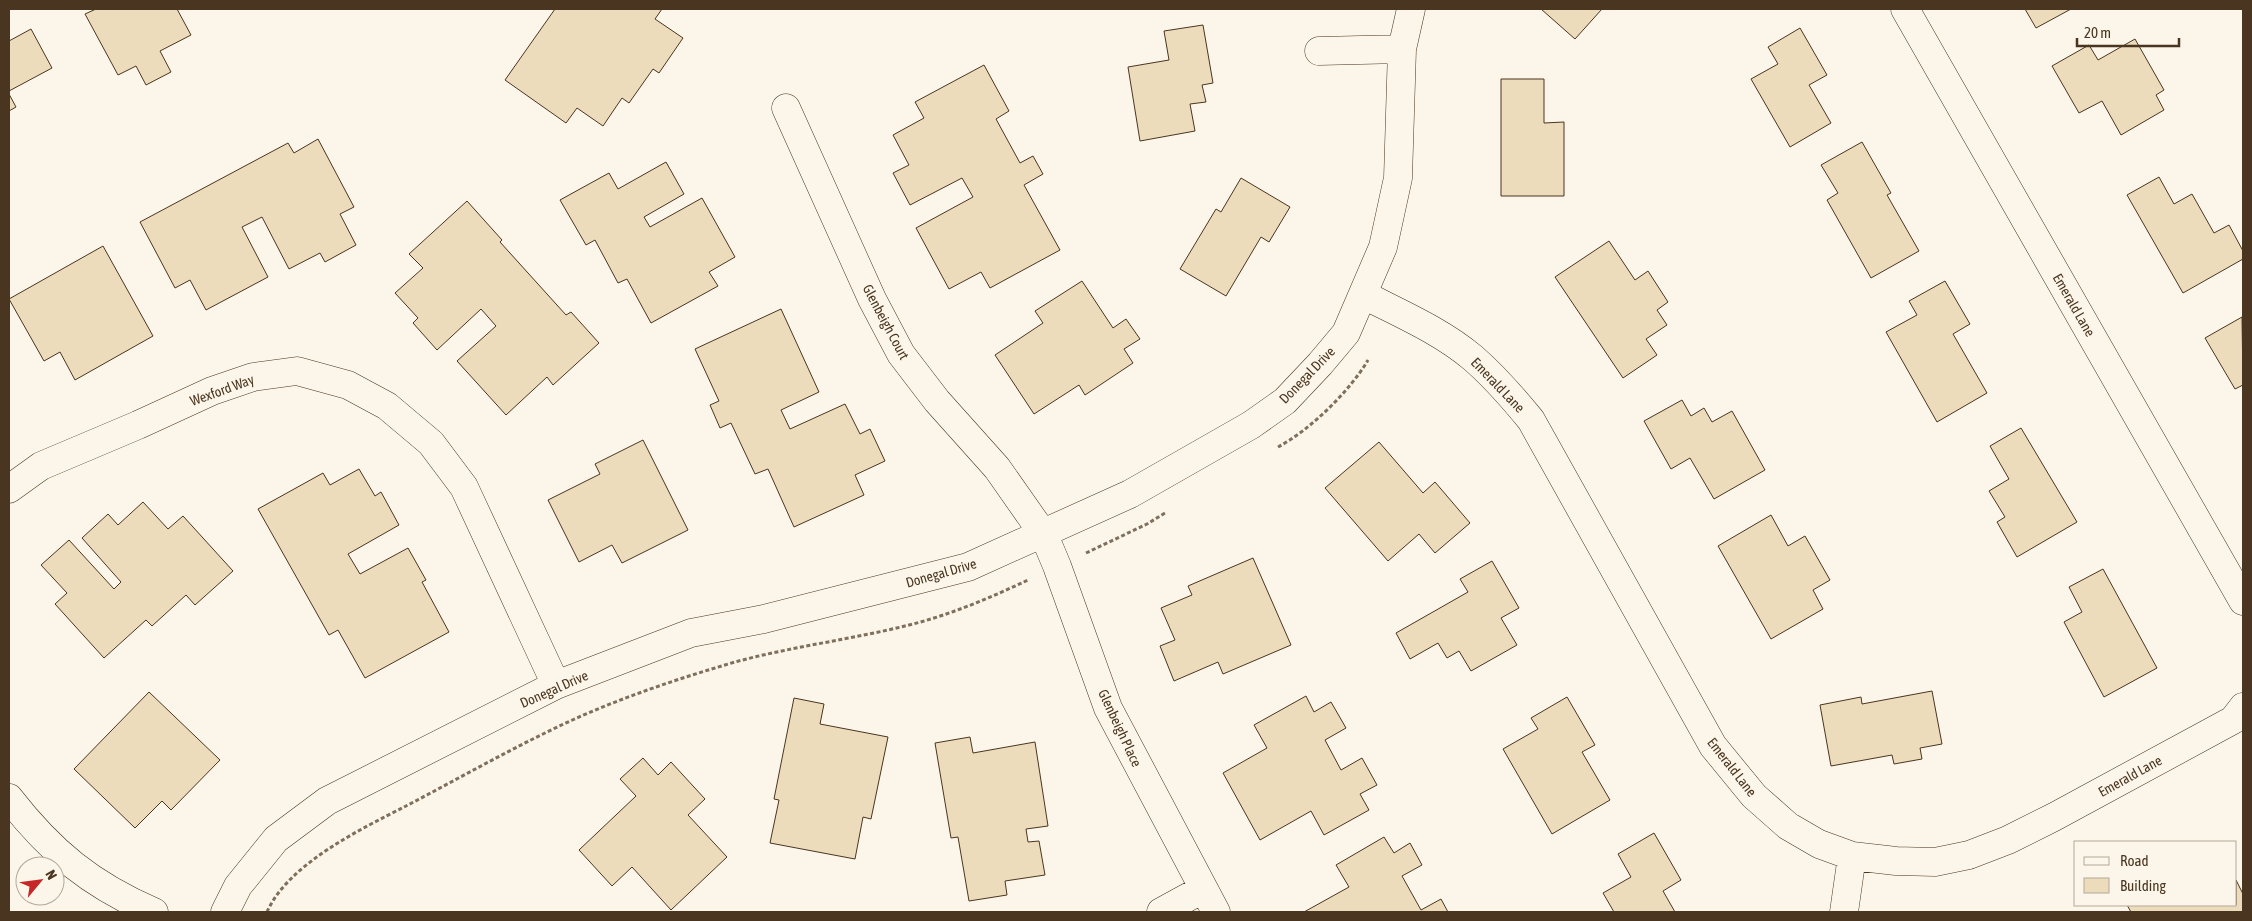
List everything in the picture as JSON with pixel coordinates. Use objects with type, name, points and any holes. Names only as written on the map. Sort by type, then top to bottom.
[{"type":"street","name":"Donegal Drive","points":[[224,912],[238,886],[276,839],[327,801],[556,685],[691,633],[764,619],[968,568],[1044,535],[1130,494],[1251,426],[1285,400],[1320,364],[1346,333],[1364,295],[1383,247],[1398,178],[1402,49],[1411,9]]},
{"type":"street","name":"Emerald Lane","points":[[1905,9],[2243,602]]},
{"type":"street","points":[[1319,51],[1402,49]]},
{"type":"street","name":"Glenbeigh Court","points":[[786,108],[872,299],[900,354],[937,401],[997,468],[1044,535]]},
{"type":"street","name":"Emerald Lane","points":[[1364,295],[1433,330],[1472,357],[1504,387],[1531,420],[1713,746],[1754,796],[1788,826],[1819,844],[1852,856],[1896,861],[1935,862],[1969,855],[2008,840],[2054,818],[2233,720],[2243,707]]},
{"type":"street","name":"Wexford Way","points":[[9,489],[41,466],[212,391],[253,377],[297,371],[348,384],[388,406],[431,444],[464,487],[556,685]]},
{"type":"street","name":"Glenbeigh Place","points":[[1044,535],[1058,566],[1108,708],[1210,901]]},
{"type":"street","points":[[9,798],[33,830],[79,871],[131,902],[154,912]]},
{"type":"street","points":[[1844,912],[1852,856]]},
{"type":"street","points":[[1161,912],[1210,901]]},
{"type":"building","points":[[96,9],[177,9],[191,35],[160,51],[171,72],[146,85],[136,66],[118,75],[85,14]]},
{"type":"building","points":[[555,9],[662,9],[655,19],[683,38],[659,73],[653,69],[629,103],[622,98],[603,126],[577,108],[566,123],[505,80]]},
{"type":"building","points":[[1541,9],[1602,9],[1575,39]]},
{"type":"building","points":[[2025,9],[2071,9],[2036,28]]},
{"type":"building","points":[[1203,25],[1213,83],[1202,85],[1206,102],[1190,104],[1195,131],[1140,141],[1128,67],[1169,60],[1164,31]]},
{"type":"building","points":[[1800,28],[1827,75],[1809,85],[1831,123],[1790,147],[1751,79],[1778,64],[1768,47]]},
{"type":"building","points":[[31,29],[52,68],[9,91],[9,41]]},
{"type":"building","points":[[2135,39],[2164,90],[2156,95],[2164,110],[2121,135],[2102,101],[2079,113],[2052,66],[2089,45],[2098,60]]},
{"type":"building","points":[[984,65],[1009,111],[996,119],[1020,163],[1033,156],[1043,174],[1024,185],[1060,250],[990,288],[981,272],[949,289],[916,228],[973,197],[962,178],[910,205],[893,173],[909,165],[893,135],[924,118],[915,102]]},
{"type":"building","points":[[1501,79],[1544,79],[1544,123],[1564,122],[1564,196],[1501,196]]},
{"type":"building","points":[[9,94],[16,107],[9,111]]},
{"type":"building","points":[[318,139],[354,207],[340,214],[356,245],[325,262],[320,253],[289,269],[262,217],[242,227],[268,277],[206,310],[190,280],[175,288],[140,222],[288,143],[294,153]]},
{"type":"building","points":[[1862,142],[1891,193],[1887,195],[1919,251],[1871,278],[1827,200],[1838,193],[1821,165]]},
{"type":"building","points":[[666,162],[684,194],[644,217],[650,227],[702,198],[735,257],[709,272],[718,286],[651,323],[627,279],[618,283],[595,240],[586,245],[560,200],[609,173],[618,189]]},
{"type":"building","points":[[2159,177],[2174,204],[2192,194],[2214,233],[2229,225],[2243,251],[2243,259],[2183,293],[2127,195]]},
{"type":"building","points":[[1241,178],[1290,207],[1269,242],[1261,237],[1226,296],[1180,269],[1216,209],[1221,212]]},
{"type":"building","points":[[467,201],[502,240],[500,242],[566,315],[571,312],[599,343],[553,385],[547,377],[506,415],[457,361],[496,326],[481,309],[437,350],[413,323],[418,318],[395,293],[423,268],[409,254]]},
{"type":"building","points":[[1609,241],[1635,280],[1648,271],[1668,302],[1657,310],[1667,325],[1646,339],[1657,355],[1623,378],[1555,277]]},
{"type":"building","points":[[103,246],[153,336],[75,380],[60,352],[44,361],[9,299]]},
{"type":"building","points":[[1082,281],[1113,328],[1126,319],[1140,339],[1124,349],[1133,363],[1085,395],[1079,385],[1034,414],[995,355],[1043,323],[1035,311]]},
{"type":"building","points":[[1945,281],[1970,324],[1953,334],[1987,393],[1937,422],[1886,332],[1917,315],[1909,301]]},
{"type":"building","points":[[781,309],[819,392],[781,410],[790,429],[845,404],[860,434],[870,429],[885,461],[855,475],[864,495],[794,527],[768,469],[755,474],[731,423],[720,428],[710,405],[719,401],[695,349]]},
{"type":"building","points":[[2242,317],[2243,385],[2235,389],[2205,338]]},
{"type":"building","points":[[1682,400],[1691,416],[1704,408],[1712,422],[1732,411],[1765,470],[1714,499],[1690,458],[1671,469],[1644,421]]},
{"type":"building","points":[[2021,428],[2077,522],[2017,557],[1997,522],[2005,517],[1989,491],[2009,479],[1990,446]]},
{"type":"building","points":[[643,440],[688,530],[622,563],[612,545],[579,562],[548,500],[600,474],[595,464]]},
{"type":"building","points":[[1379,442],[1423,493],[1435,482],[1470,523],[1435,553],[1419,534],[1388,561],[1325,488]]},
{"type":"building","points":[[359,469],[375,496],[381,492],[399,525],[348,554],[360,574],[408,548],[426,580],[422,582],[449,632],[365,678],[338,630],[329,635],[258,509],[323,473],[330,485]]},
{"type":"building","points":[[143,502],[168,529],[183,516],[233,571],[195,605],[186,595],[152,626],[146,620],[104,658],[55,604],[67,593],[41,565],[69,540],[114,589],[121,582],[82,538],[108,514],[118,525]]},
{"type":"building","points":[[1771,515],[1788,546],[1805,536],[1830,580],[1813,590],[1823,609],[1771,639],[1718,546]]},
{"type":"building","points":[[1253,558],[1291,645],[1223,674],[1218,662],[1174,681],[1160,646],[1175,640],[1161,608],[1192,595],[1188,586]]},
{"type":"building","points":[[1492,561],[1519,608],[1501,618],[1517,645],[1471,671],[1459,651],[1447,658],[1438,643],[1410,659],[1396,633],[1468,592],[1460,579]]},
{"type":"building","points":[[2103,569],[2157,668],[2104,697],[2064,622],[2082,612],[2069,587]]},
{"type":"building","points":[[1932,691],[1942,744],[1920,748],[1922,759],[1894,764],[1892,755],[1831,766],[1820,705],[1861,697],[1862,704]]},
{"type":"building","points":[[149,692],[220,760],[171,810],[162,801],[135,828],[74,769]]},
{"type":"building","points":[[1306,696],[1314,712],[1331,702],[1346,728],[1325,740],[1341,770],[1362,758],[1377,785],[1360,794],[1369,810],[1324,835],[1311,811],[1260,840],[1223,773],[1267,748],[1254,725]]},
{"type":"building","points":[[1567,697],[1595,745],[1582,752],[1610,800],[1552,834],[1503,749],[1538,729],[1531,718]]},
{"type":"building","points":[[794,698],[824,704],[820,724],[888,737],[871,819],[863,817],[855,859],[770,843],[779,800],[774,799]]},
{"type":"building","points":[[970,737],[973,753],[1035,742],[1048,826],[1026,829],[1028,842],[1039,841],[1045,875],[1005,881],[1007,895],[969,901],[958,837],[951,838],[935,743]]},
{"type":"building","points":[[643,758],[658,775],[671,762],[705,799],[688,815],[727,857],[671,910],[632,867],[612,886],[579,850],[636,796],[620,779]]},
{"type":"building","points":[[1654,833],[1681,880],[1663,891],[1675,912],[1614,912],[1603,893],[1631,877],[1618,854]]},
{"type":"building","points":[[1384,837],[1394,853],[1410,843],[1422,865],[1402,876],[1421,910],[1441,899],[1448,912],[1304,912],[1349,887],[1336,865]]},
{"type":"building","points":[[2237,882],[2243,894],[2243,912],[2131,912],[2128,906],[2237,906]]}]
